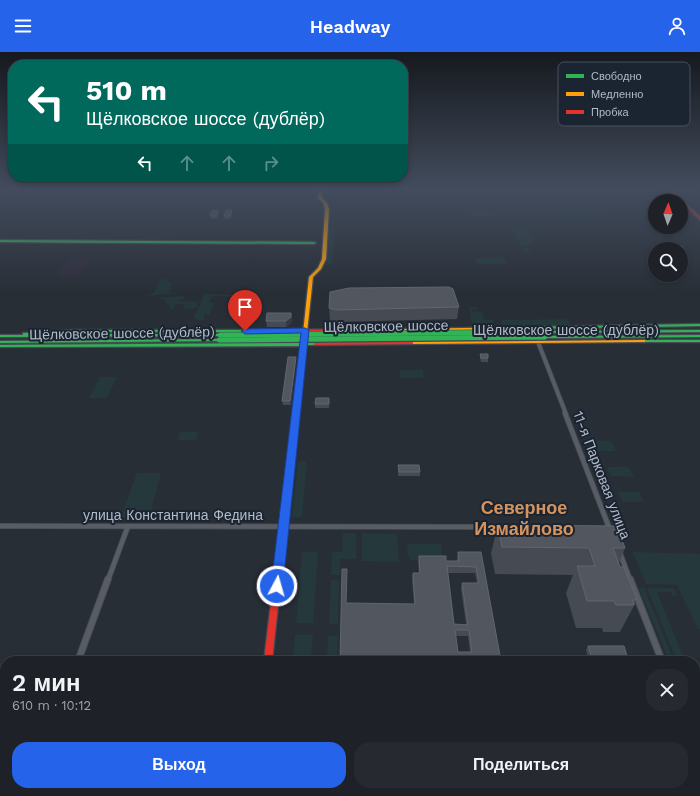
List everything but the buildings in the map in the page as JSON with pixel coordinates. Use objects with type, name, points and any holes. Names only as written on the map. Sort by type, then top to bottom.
[{"type":"main road","points":[[269,656],[304,344],[310,277],[320,268],[324,258],[326,224]]},
{"type":"main road","points":[[0,241],[314,243]]},
{"type":"main road","name":"Щёлковское шоссе (дублёр)","points":[[2,336],[72,331],[636,327],[700,332]]},
{"type":"main road","points":[[341,330],[330,334],[329,337],[330,341],[342,344]]},
{"type":"main road","points":[[650,342],[700,332]]},
{"type":"main road","name":"Щёлковское шоссе","points":[[0,342],[700,332]]},
{"type":"main road","name":"Щёлковское шоссе","points":[[2,336],[220,338]]},
{"type":"main road","name":"Щёлковское шоссе (дублёр)","points":[[0,346],[700,341]]},
{"type":"main road","points":[[44,342],[104,345]]},
{"type":"street","name":"11-я Парковая улица","points":[[538,342],[606,527],[613,537]]},
{"type":"street","name":"улица Константина Федина","points":[[0,526],[512,527]]},
{"type":"street","points":[[80,656],[128,526]]},
{"type":"street","name":"11-я Парковая улица","points":[[617,546],[660,656]]},
{"type":"shaded area","points":[[70,258],[92,259],[78,277],[56,276]]},
{"type":"green space","points":[[330,226],[335,227],[332,265],[325,264],[327,228]]},
{"type":"green space","points":[[512,227],[526,227],[534,241],[531,241],[532,245],[523,246],[525,249],[535,249],[525,253]]},
{"type":"green space","points":[[504,257],[507,264],[477,264],[475,258]]},
{"type":"green space","points":[[161,278],[174,285],[172,285],[169,292],[171,294],[143,296],[154,293]]},
{"type":"green space","points":[[204,294],[238,295],[212,296],[209,302],[214,303],[212,308],[207,309],[212,309],[210,315],[205,314],[204,320],[198,320],[193,317]]},
{"type":"green space","points":[[184,297],[183,300],[177,301],[198,302],[196,308],[183,309],[185,304],[176,304],[173,309],[170,308],[171,305],[167,305],[165,300],[156,298]]},
{"type":"green space","points":[[469,307],[478,307],[478,309],[472,309],[472,311],[482,312],[484,320],[492,320],[494,325],[472,325]]},
{"type":"green space","points":[[568,319],[570,325],[502,325],[501,320]]},
{"type":"green space","points":[[400,370],[423,370],[424,378],[400,378]]},
{"type":"green space","points":[[100,377],[117,377],[107,398],[89,398]]},
{"type":"green space","points":[[180,432],[198,432],[196,440],[178,440]]},
{"type":"green space","points":[[591,441],[611,441],[616,451],[595,451]]},
{"type":"green space","points":[[298,461],[307,461],[302,517],[292,517]]},
{"type":"green space","points":[[607,467],[629,467],[634,477],[611,476]]},
{"type":"green space","points":[[137,473],[161,473],[149,517],[121,517]]},
{"type":"green space","points":[[618,492],[639,492],[644,502],[623,502]]},
{"type":"green space","points":[[343,533],[356,533],[356,559],[340,559],[340,575],[331,575],[332,552],[342,552]]},
{"type":"green space","points":[[362,533],[397,534],[399,562],[362,561]]},
{"type":"green space","points":[[407,544],[441,544],[443,560],[411,560],[408,556]]},
{"type":"green space","points":[[302,552],[318,552],[313,623],[296,623]]},
{"type":"green space","points":[[633,552],[700,554],[700,629],[698,629],[677,585],[646,584]]},
{"type":"green space","points":[[331,580],[339,580],[338,624],[329,624]]},
{"type":"green space","points":[[639,588],[644,588],[672,656],[667,656]]},
{"type":"green space","points":[[647,588],[674,588],[677,596],[673,596],[671,592],[657,592],[683,656],[675,656]]},
{"type":"green space","points":[[295,635],[313,635],[311,656],[293,656]]},
{"type":"green space","points":[[328,636],[338,636],[337,656],[327,656]]},
{"type":"traffic: fast","points":[[0,241],[314,243]]},
{"type":"traffic: fast","points":[[523,328],[700,325]]},
{"type":"traffic: fast","points":[[25,334],[73,331],[266,331]]},
{"type":"traffic: fast","points":[[543,332],[700,331]]},
{"type":"traffic: fast","points":[[220,335],[543,332]]},
{"type":"traffic: fast","points":[[0,336],[220,335]]},
{"type":"traffic: fast","points":[[545,337],[700,336]]},
{"type":"traffic: fast","points":[[219,340],[545,337]]},
{"type":"traffic: fast","points":[[0,342],[219,340]]},
{"type":"traffic: fast","points":[[288,486],[304,341]]},
{"type":"traffic: fast","points":[[643,341],[700,341]]},
{"type":"traffic: fast","points":[[0,346],[315,344]]},
{"type":"traffic: slow","points":[[305,333],[311,277],[320,268],[324,259],[326,224]]},
{"type":"traffic: slow","points":[[399,330],[523,328]]},
{"type":"traffic: slow","points":[[411,343],[643,341]]},
{"type":"traffic: jam","points":[[266,331],[399,330]]},
{"type":"traffic: jam","points":[[315,344],[411,343]]},
{"type":"traffic: jam","points":[[269,656],[288,486]]},
{"type":"district","name":"Северное Измайлово","points":[[524,517]]},
{"type":"route","points":[[245,331],[305,330],[277,586]]}]
